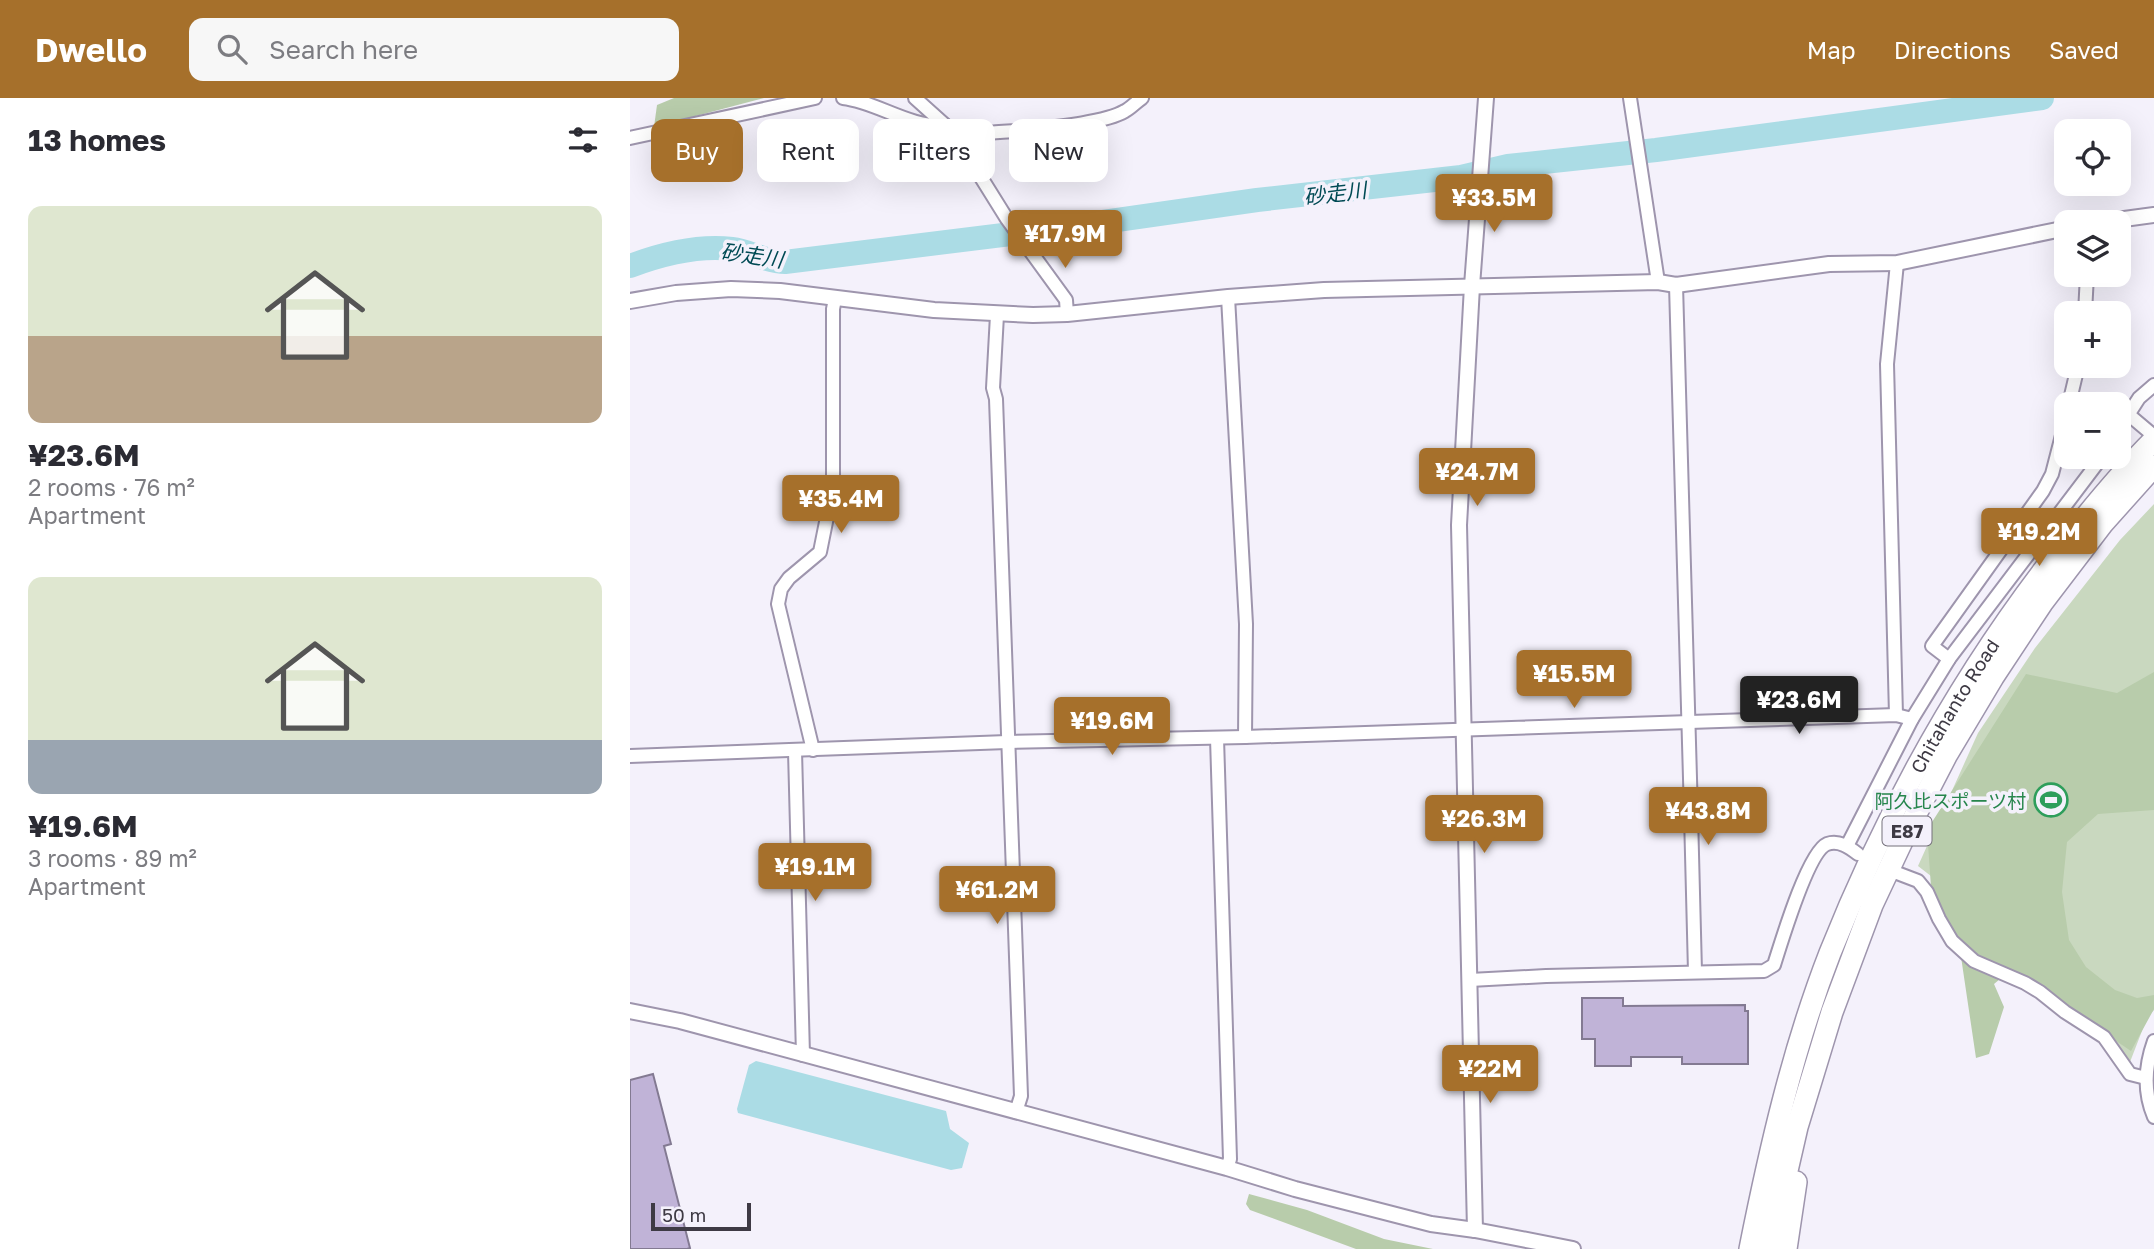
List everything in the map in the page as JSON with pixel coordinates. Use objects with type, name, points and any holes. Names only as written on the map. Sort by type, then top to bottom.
[{"type":"highway","name":"Chitahanto Road","points":[[1749,1249],[1776,1126],[1812,1006],[1830,954],[1885,830],[1928,746],[1973,669],[2088,512],[2154,438]]},
{"type":"highway","name":"Chitahanto Road","points":[[1769,1249],[1797,1127],[1845,974],[1872,905],[1904,837],[1947,754],[2042,603],[2103,523],[2154,466]]},
{"type":"highway","points":[[1786,1249],[1800,1158],[1817,1088],[1818,1059]]},
{"type":"street","points":[[630,138],[815,98]]},
{"type":"street","points":[[843,98],[865,102],[908,119]]},
{"type":"street","points":[[915,98],[938,119]]},
{"type":"street","points":[[995,132],[1111,117],[1125,111],[1142,98]]},
{"type":"street","points":[[1475,1230],[1459,525],[1472,286],[1486,98]]},
{"type":"street","points":[[1630,98],[1658,282]]},
{"type":"street","points":[[984,182],[1007,219],[1066,300],[1067,314]]},
{"type":"street","points":[[2131,218],[2154,215]]},
{"type":"street","points":[[630,301],[676,293],[730,289],[780,291],[997,315],[1067,314],[1324,290],[1658,282],[1676,285],[1829,264],[1897,263],[2054,231]]},
{"type":"street","points":[[1896,715],[1887,364],[1897,263]]},
{"type":"street","points":[[1676,285],[1695,972]]},
{"type":"street","points":[[1228,297],[1246,624],[1245,737]]},
{"type":"street","points":[[813,750],[778,604],[781,589],[789,578],[820,552],[833,487],[835,299]]},
{"type":"street","points":[[997,315],[993,388],[996,399],[1021,1096],[1016,1112]]},
{"type":"street","points":[[2154,385],[2139,398],[2132,416],[2154,438]]},
{"type":"street","points":[[1949,659],[1933,646],[2043,491],[2054,466]]},
{"type":"street","points":[[1470,980],[1763,971],[1773,965],[1803,882],[1815,857],[1828,844],[1836,843],[1852,850],[1912,719],[1949,659],[2093,469]]},
{"type":"street","points":[[630,756],[1896,715],[1912,719]]},
{"type":"street","points":[[1217,738],[1230,1158],[1227,1168]]},
{"type":"street","points":[[795,751],[803,1055]]},
{"type":"street","points":[[1897,873],[1919,881],[1952,941],[1975,961],[2025,983],[2065,1012],[2096,1030],[2130,1074],[2146,1078]]},
{"type":"street","points":[[630,1011],[660,1016],[1227,1168],[1363,1208],[1431,1224],[1573,1249]]},
{"type":"street","points":[[2154,1041],[2146,1078],[2154,1117]]},
{"type":"green space","points":[[674,98],[764,98],[684,119],[655,119],[657,105]]},
{"type":"green space","name":"阿久比スポーツ村","points":[[2154,504],[2154,1010],[2147,1018],[2130,1062],[2104,1028],[1967,904],[1918,866],[1978,733],[2035,648],[2120,540]]},
{"type":"green space","name":"阿久比スポーツ村","points":[[2154,672],[2154,810],[2098,814],[2067,842],[2062,892],[2069,940],[2086,967],[2115,990],[2137,998],[2154,995],[2154,1009],[2131,1051],[2045,993],[2006,974],[1994,984],[2004,1007],[1989,1054],[1976,1058],[1960,950],[1931,887],[1927,830],[2026,674],[2117,693]]},
{"type":"green space","points":[[1249,1194],[1307,1210],[1384,1239],[1433,1249],[1356,1249],[1250,1210],[1246,1204]]},
{"type":"water","points":[[756,1061],[946,1111],[950,1129],[969,1143],[962,1168],[951,1170],[738,1113],[749,1065]]},
{"type":"building","points":[[1582,998],[1623,998],[1623,1006],[1745,1005],[1745,1011],[1748,1011],[1748,1064],[1682,1064],[1682,1057],[1631,1057],[1631,1066],[1595,1066],[1595,1039],[1582,1039]]},
{"type":"building","points":[[653,1074],[671,1144],[664,1146],[690,1248],[687,1249],[630,1249],[630,1080]]},
{"type":"waterway","name":"砂走川","points":[[630,266],[667,254],[706,248],[739,250],[785,262],[1257,200],[1461,177],[1508,166],[1656,150],[2042,98]]},
{"type":"place","name":"阿久比スポーツ村","points":[[2051,800]]}]
